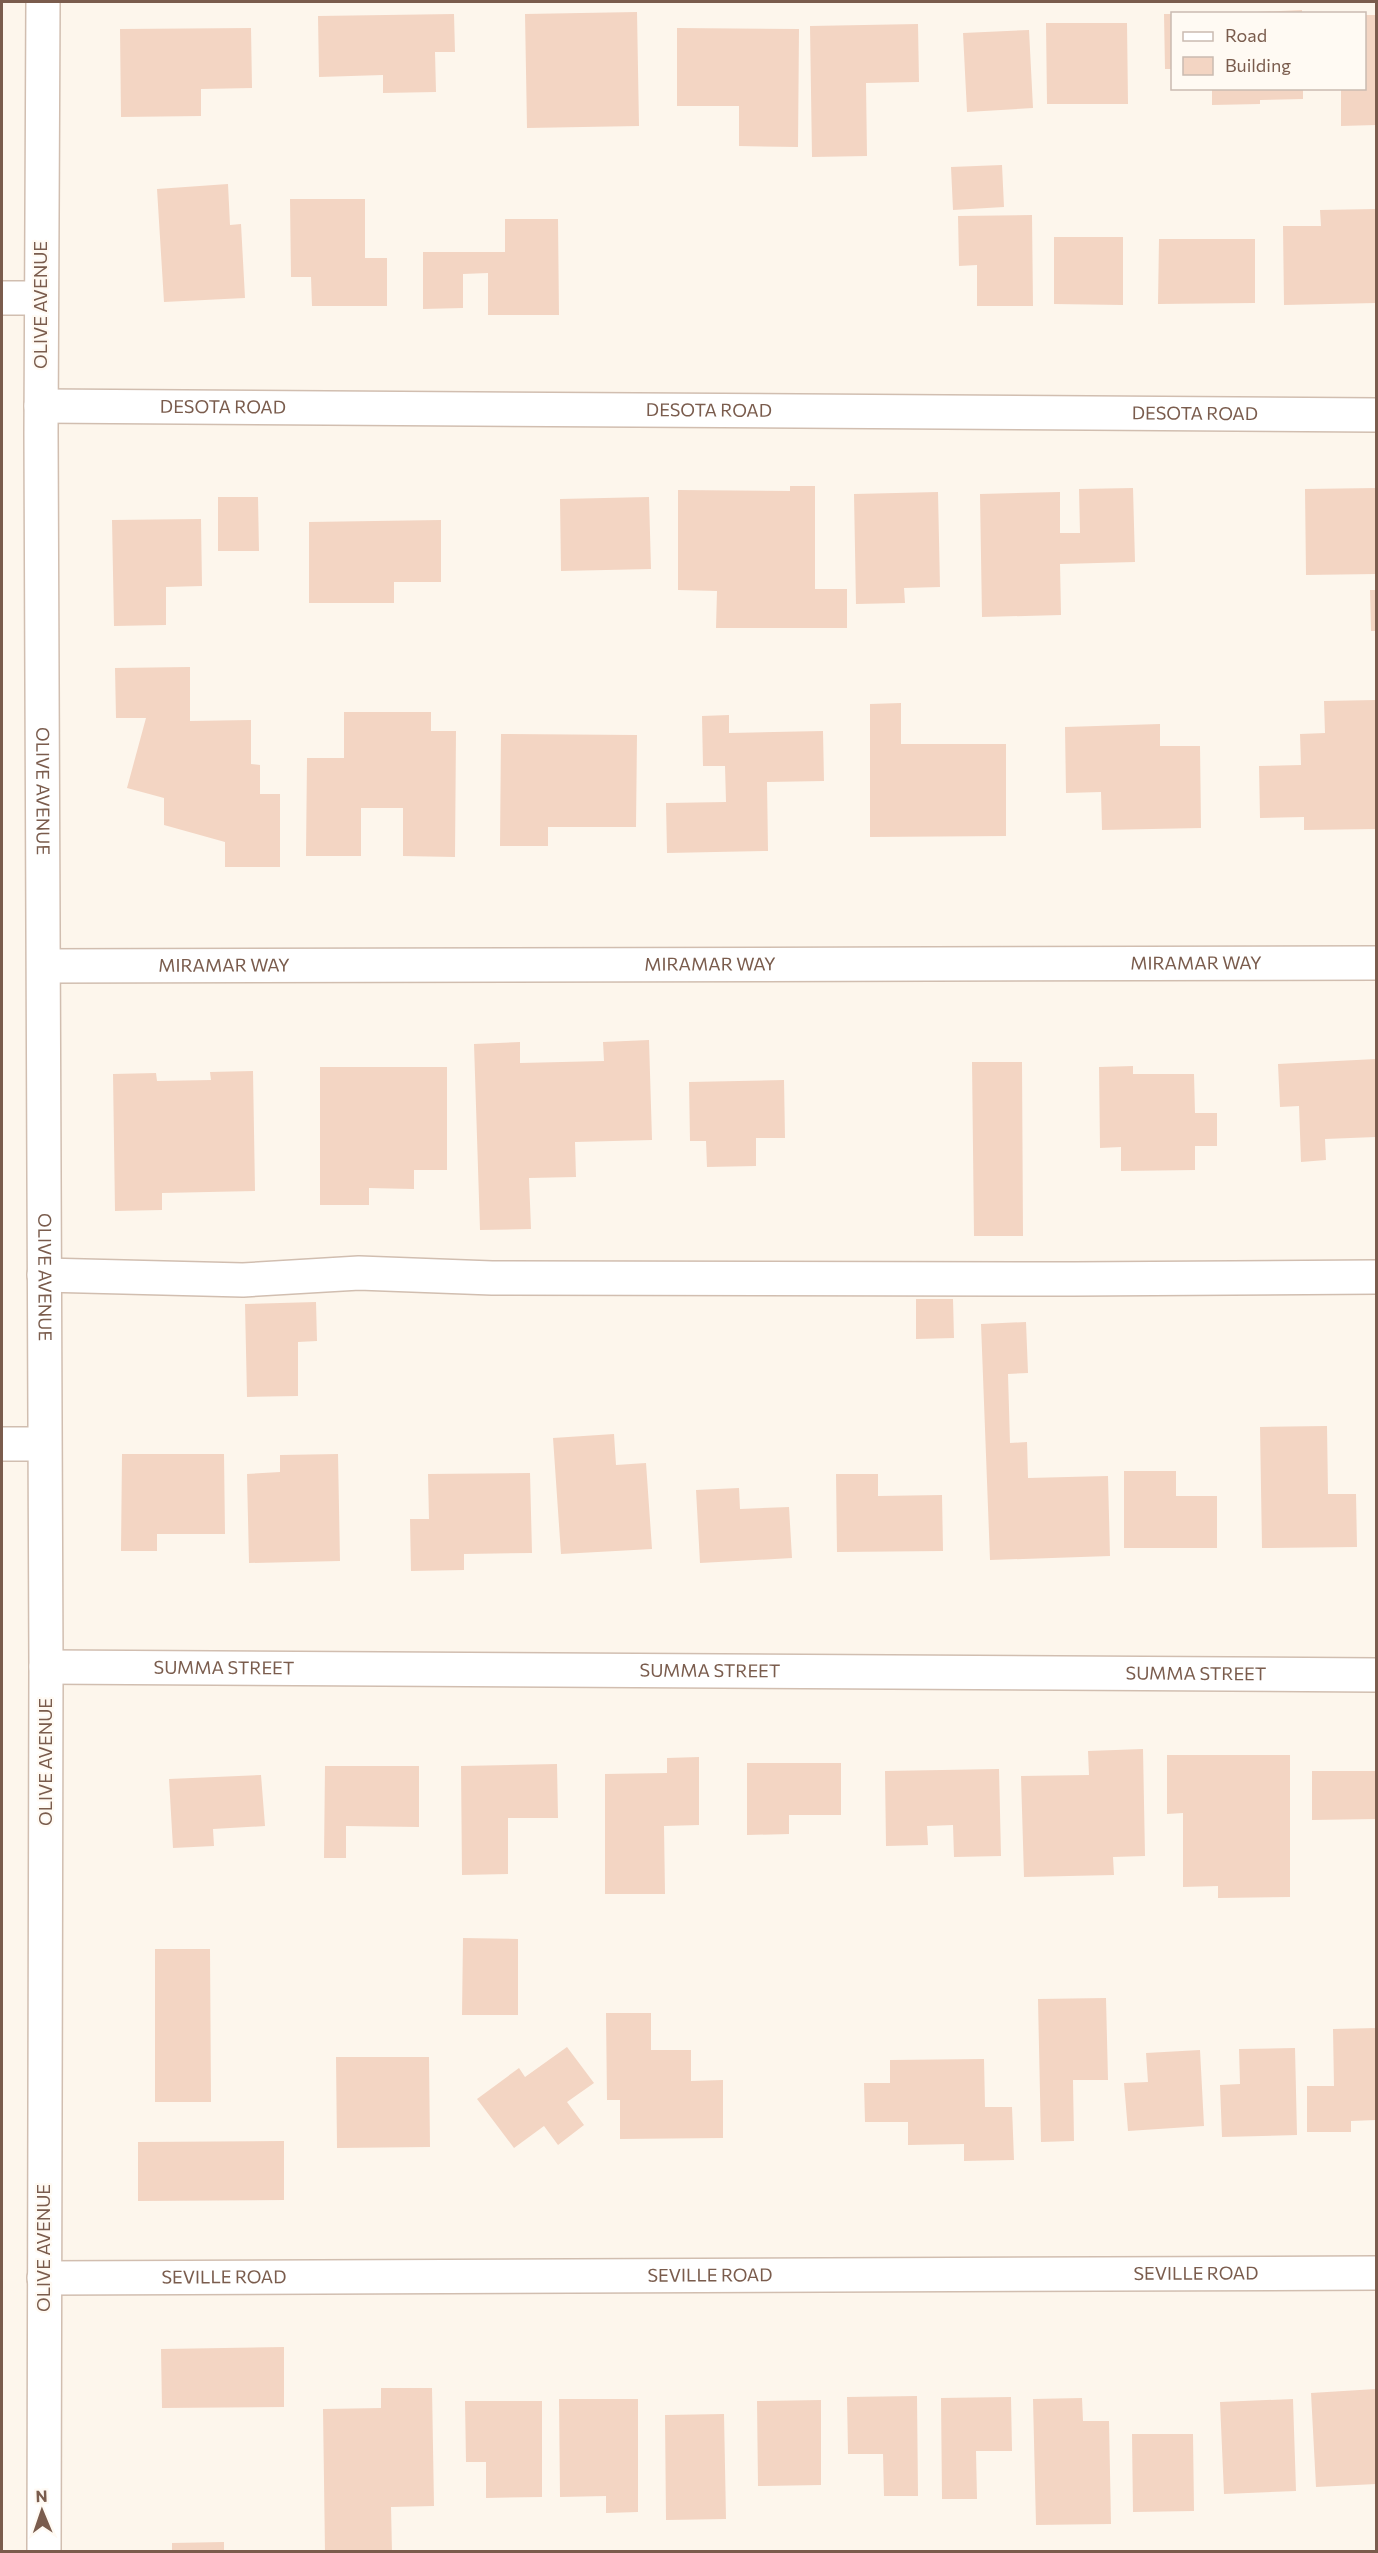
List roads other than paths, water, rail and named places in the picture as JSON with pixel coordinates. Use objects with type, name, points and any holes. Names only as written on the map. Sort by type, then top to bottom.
[{"type":"street","name":"OLIVE AVENUE","points":[[43,2],[41,406],[46,1667],[44,2552]]},
{"type":"street","points":[[2,298],[41,298]]},
{"type":"street","name":"DESOTA ROAD","points":[[41,406],[1377,414]]},
{"type":"street","name":"MIRAMAR WAY","points":[[44,966],[1377,963]]},
{"type":"street","points":[[44,1275],[243,1280],[359,1274],[492,1278],[1377,1277]]},
{"type":"street","points":[[2,1444],[44,1444]]},
{"type":"street","name":"SUMMA STREET","points":[[46,1667],[1377,1675]]},
{"type":"street","name":"SEVILLE ROAD","points":[[44,2278],[1377,2273]]}]
